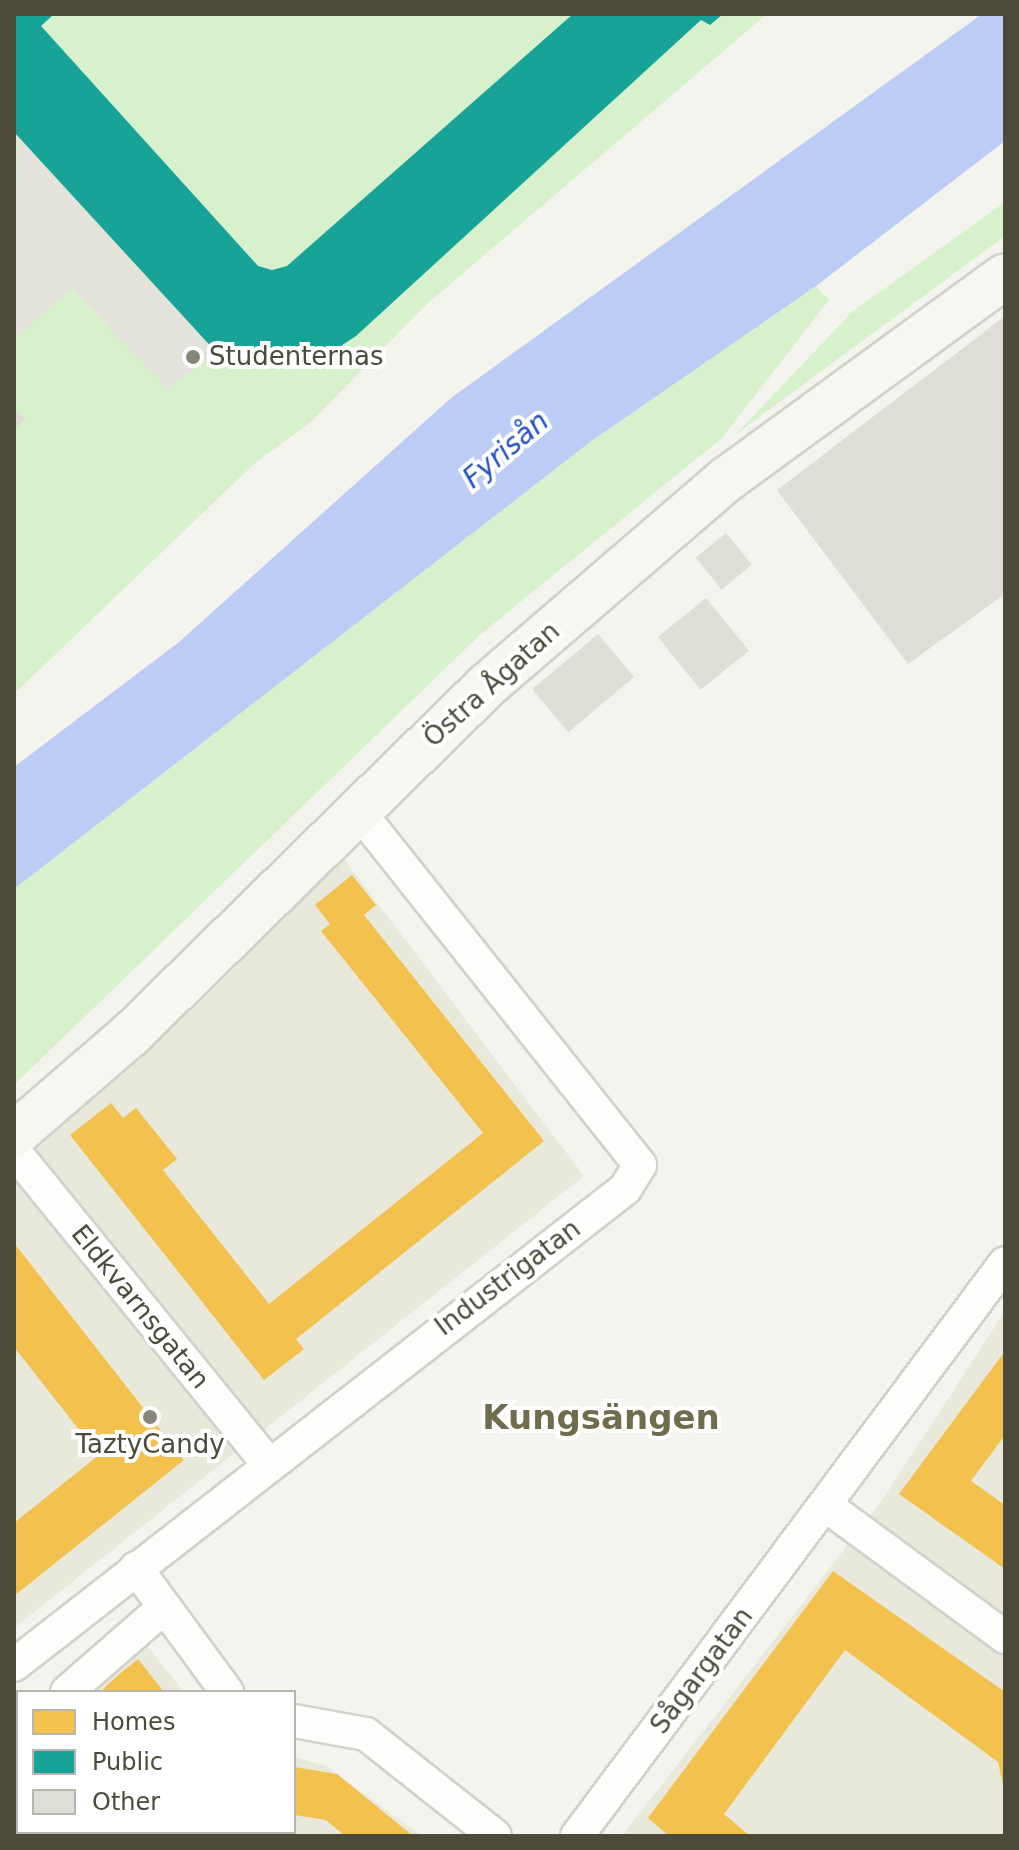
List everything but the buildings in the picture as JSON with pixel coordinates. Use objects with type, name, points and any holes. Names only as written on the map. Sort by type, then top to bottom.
[{"type":"street","name":"Östra Ågatan","points":[[14,1135],[130,1035],[485,687],[727,479],[1005,276]]},
{"type":"street","name":"Industrigatan","points":[[14,1665],[267,1462],[625,1189],[640,1165],[358,810]]},
{"type":"street","name":"Eldkvarnsgatan","points":[[14,1151],[267,1462]]},
{"type":"street","name":"Sågargatan","points":[[577,1836],[828,1507],[1005,1263]]},
{"type":"street","points":[[828,1507],[1005,1637]]},
{"type":"street","points":[[136,1568],[161,1610],[225,1690]]},
{"type":"street","points":[[69,1690],[161,1610]]},
{"type":"street","points":[[296,1721],[366,1734],[495,1836]]},
{"type":"shaded area","points":[[18,137],[216,352],[168,389],[72,288],[14,339]]},
{"type":"shaded area","points":[[341,855],[584,1176],[14,1628],[14,1142]]},
{"type":"shaded area","points":[[1005,1311],[1005,1836],[622,1836],[881,1502]]},
{"type":"shaded area","points":[[141,1638],[182,1690],[74,1690]]},
{"type":"shaded area","points":[[296,1758],[326,1766],[422,1836],[14,1836],[16,1793],[16,1834],[296,1834]]},
{"type":"green space","name":"Studenternas","points":[[14,14],[767,14],[427,304],[311,422],[255,463],[14,694]]},
{"type":"green space","points":[[1005,202],[1005,236],[736,434],[852,312]]},
{"type":"green space","points":[[816,286],[829,300],[722,438],[481,634],[14,1085],[14,889],[590,442]]},
{"type":"water","name":"Fyrisån","points":[[982,14],[1005,14],[1005,141],[816,286],[590,442],[14,889],[14,767],[179,642],[451,398]]},
{"type":"place","name":"Studenternas","points":[[193,357]]},
{"type":"place","name":"TaztyCandy","points":[[150,1417]]},
{"type":"district","name":"Kungsängen","points":[[601,1418]]}]
